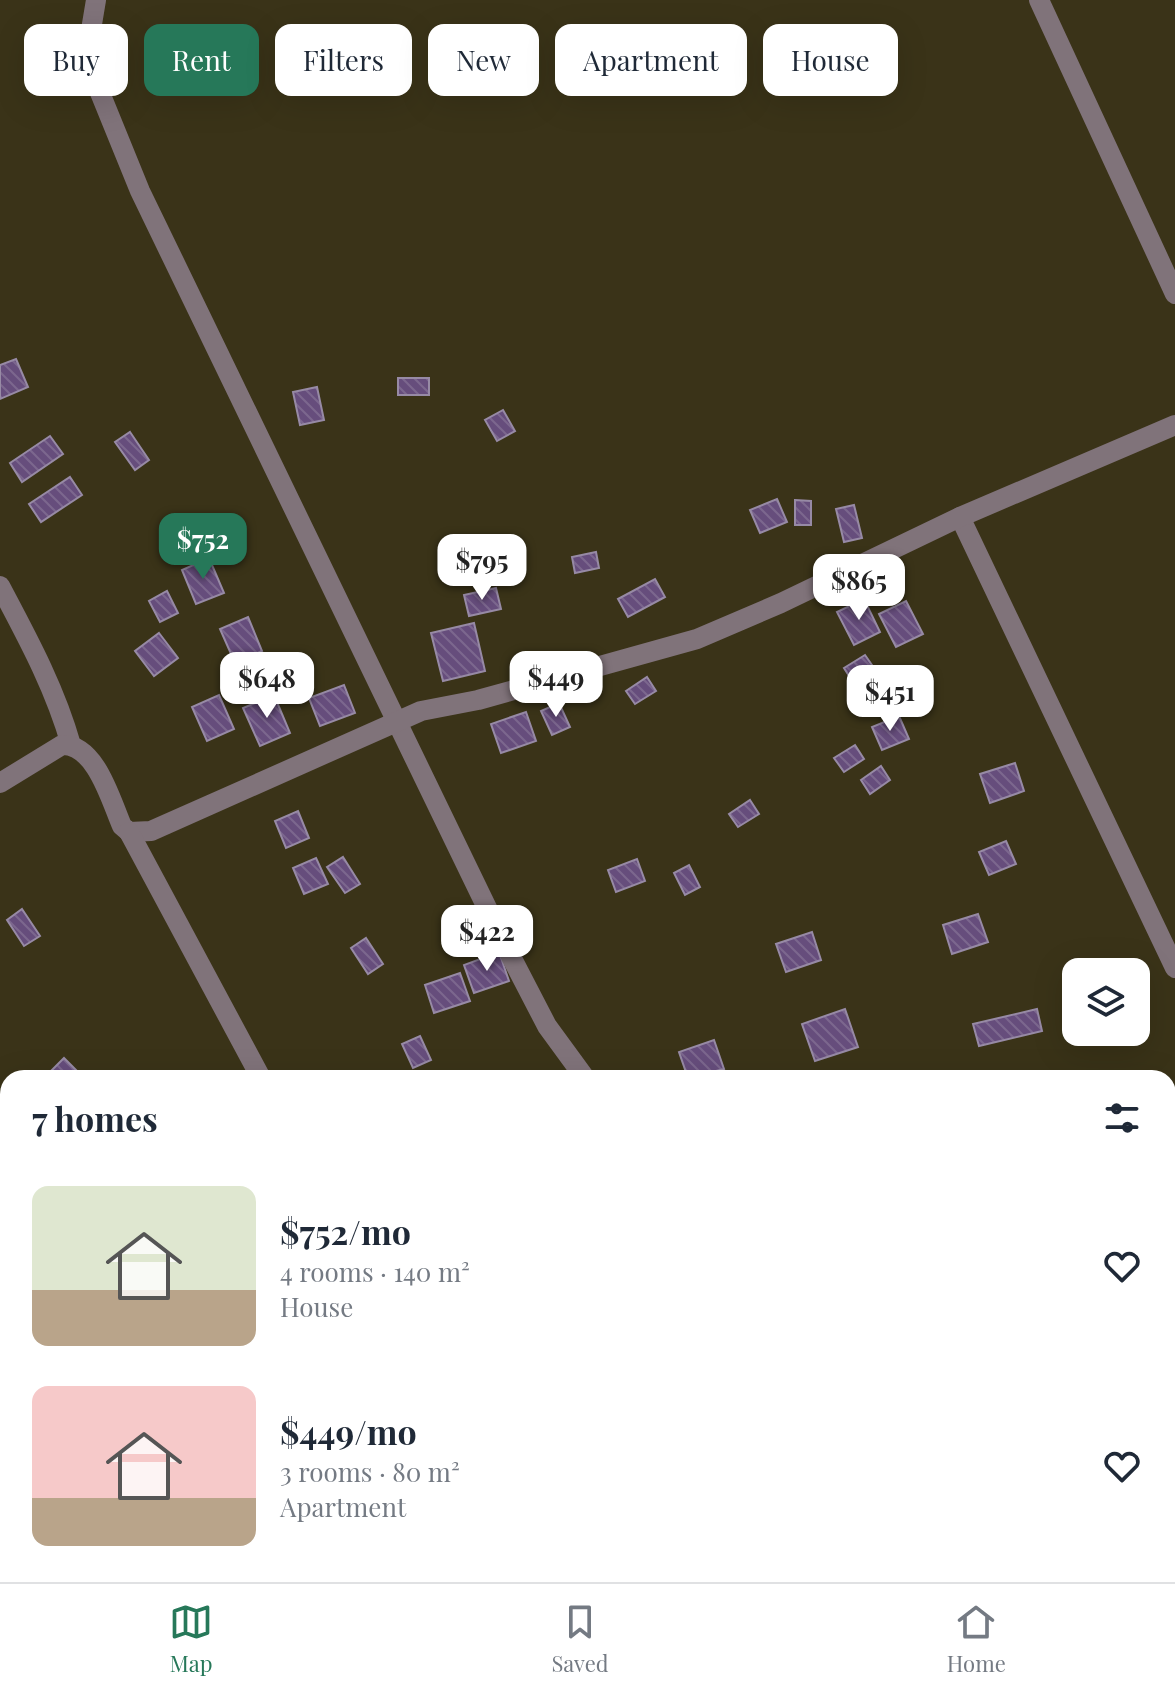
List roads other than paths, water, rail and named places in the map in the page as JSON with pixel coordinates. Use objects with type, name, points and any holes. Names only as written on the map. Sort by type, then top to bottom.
[{"type":"street","points":[[96,0],[89,42],[92,73],[140,191],[538,1010],[579,1070]]},
{"type":"street","points":[[1039,0],[1175,294]]},
{"type":"street","points":[[129,832],[151,831],[396,720],[697,639],[781,603],[960,517],[1175,425]]},
{"type":"street","points":[[960,517],[1175,968]]},
{"type":"street","points":[[0,586],[44,672],[62,713],[71,745]]},
{"type":"street","points":[[0,783],[62,745],[71,745],[87,755],[257,1070]]}]
